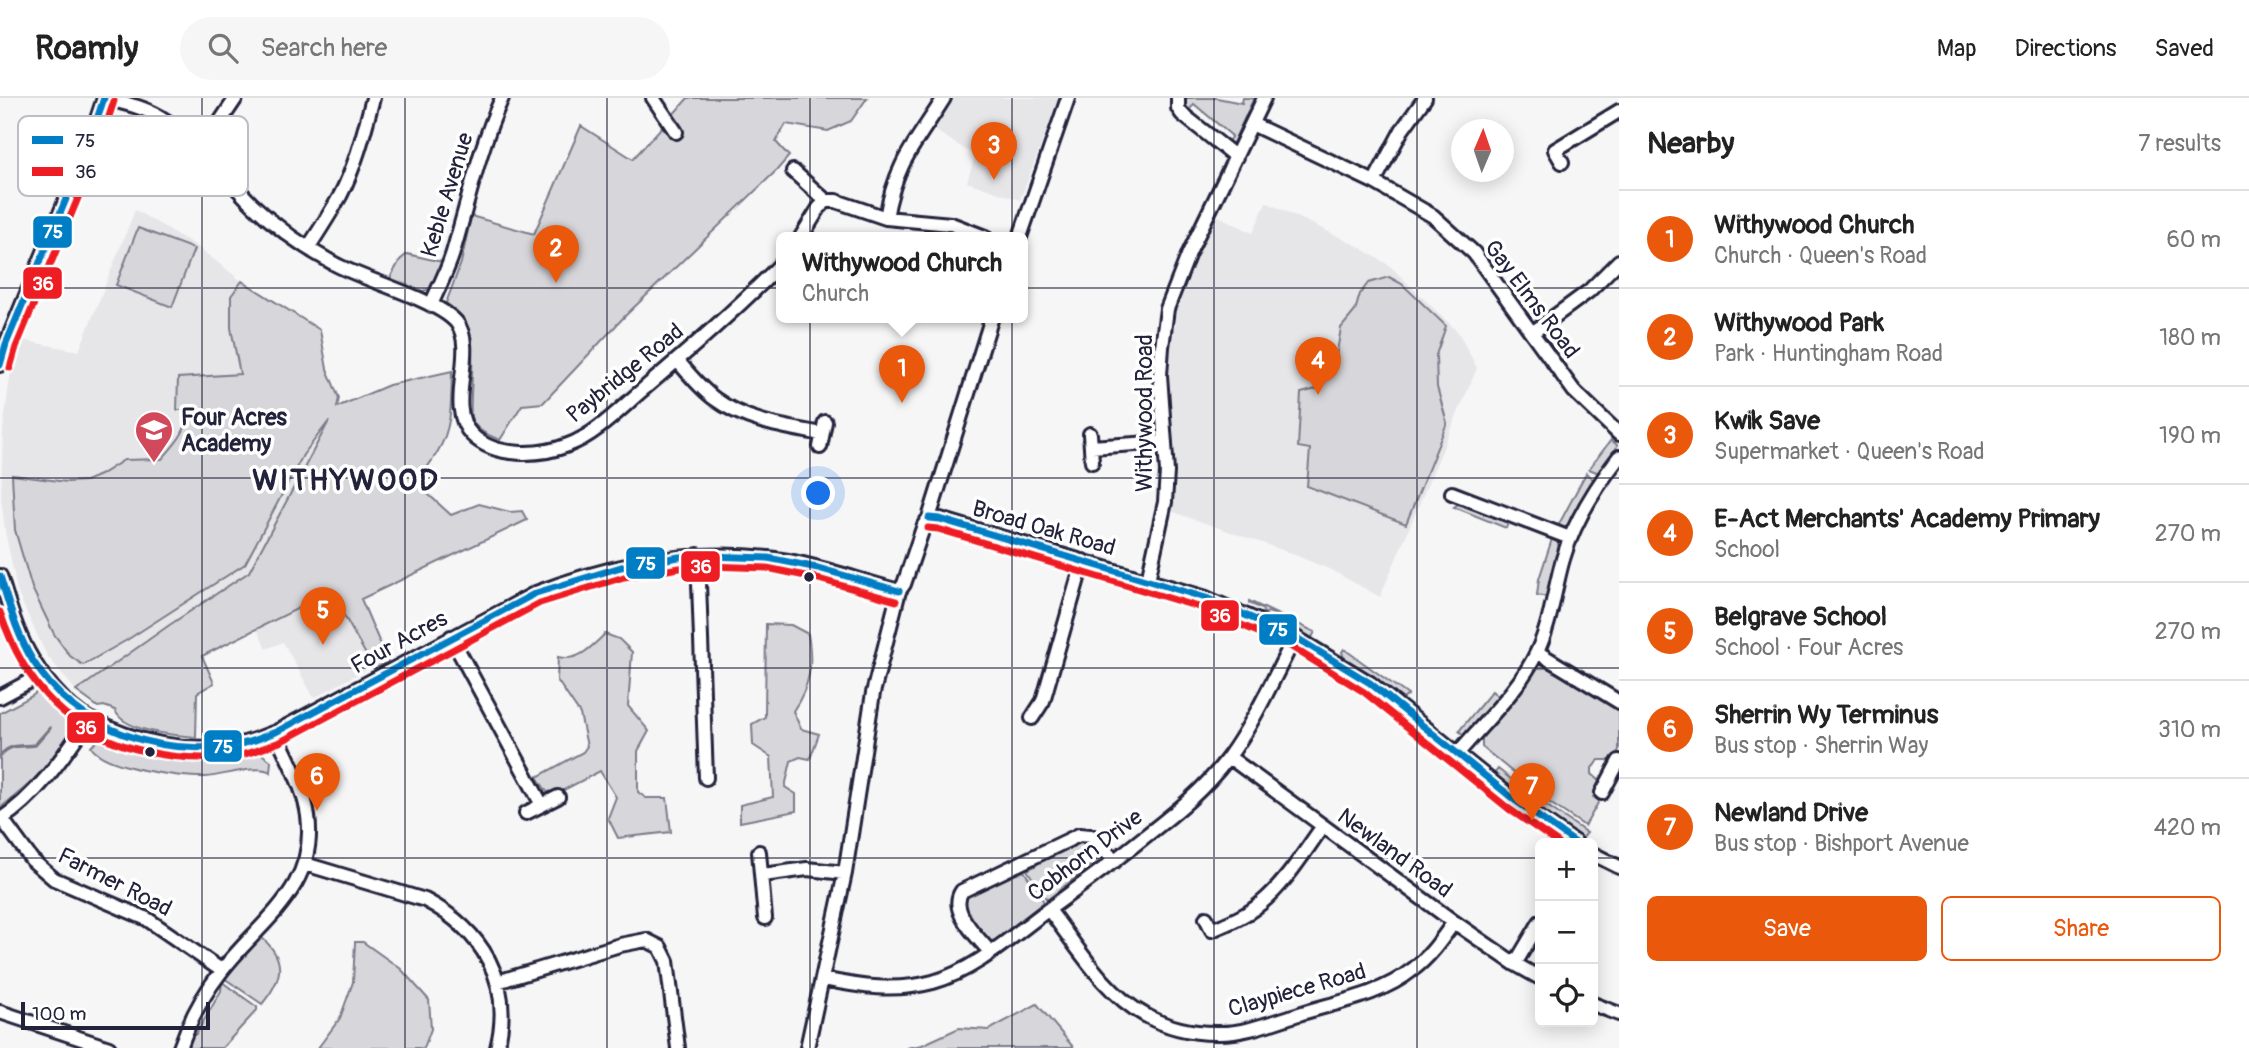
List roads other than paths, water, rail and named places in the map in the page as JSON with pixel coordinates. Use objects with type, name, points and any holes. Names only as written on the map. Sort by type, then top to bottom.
[{"type":"street","points":[[98,116],[104,98],[159,116]]},
{"type":"street","points":[[224,116],[236,98]]},
{"type":"street","points":[[309,248],[339,197],[353,166],[373,98]]},
{"type":"street","name":"Keble Avenue","points":[[431,305],[454,252],[474,176],[502,98]]},
{"type":"street","points":[[653,98],[676,132]]},
{"type":"street","points":[[886,218],[894,180],[902,161],[944,98]]},
{"type":"street","points":[[1022,232],[1069,98]]},
{"type":"street","points":[[1178,98],[1178,108],[1182,114],[1236,157]]},
{"type":"street","name":"Withywood Road","points":[[1148,580],[1166,502],[1167,472],[1160,375],[1167,309],[1189,253],[1264,98]]},
{"type":"street","points":[[1374,183],[1402,130],[1425,98]]},
{"type":"street","points":[[1562,162],[1553,146],[1619,111]]},
{"type":"street","name":"Gay Elms Road","points":[[1252,124],[1374,183],[1433,216],[1474,253],[1574,391],[1619,434]]},
{"type":"street","points":[[793,171],[826,201],[836,201],[886,218],[939,222],[970,232]]},
{"type":"street","points":[[0,365],[6,344],[67,196]]},
{"type":"street","points":[[245,196],[309,248],[355,274],[431,305]]},
{"type":"street","points":[[804,232],[826,201]]},
{"type":"street","points":[[1532,332],[1588,291],[1619,261]]},
{"type":"street","name":"Paybridge Road","points":[[431,305],[449,316],[460,328],[463,343],[463,422],[472,435],[485,444],[531,454],[569,445],[590,434],[755,291],[776,269]]},
{"type":"street","points":[[807,1048],[845,873],[873,693],[899,591],[929,518],[990,323]]},
{"type":"street","points":[[677,360],[701,387],[731,409],[767,423],[822,434]]},
{"type":"street","points":[[1092,462],[1090,440],[1165,442]]},
{"type":"street","points":[[1458,753],[1513,690],[1537,652],[1549,619],[1570,538],[1585,506],[1619,457]]},
{"type":"street","points":[[1452,493],[1570,538]]},
{"type":"street","name":"Broad Oak Road","points":[[929,518],[1206,598],[1295,638],[1370,683],[1516,801],[1569,838]]},
{"type":"street","points":[[698,555],[706,778]]},
{"type":"street","name":"Four Acres","points":[[0,576],[28,652],[43,674],[76,710],[89,719],[152,743],[186,748],[216,748],[243,744],[276,732],[536,593],[574,578],[642,561],[698,555],[770,558],[899,591]]},
{"type":"street","points":[[1032,718],[1043,701],[1083,561]]},
{"type":"street","points":[[451,637],[542,805]]},
{"type":"street","name":"Cobhorn Drive","points":[[823,979],[861,988],[888,989],[934,981],[961,971],[1049,910],[1187,803],[1229,757],[1295,638]]},
{"type":"street","points":[[1537,652],[1619,702]]},
{"type":"street","points":[[0,696],[43,674]]},
{"type":"street","points":[[1,819],[36,791],[89,719]]},
{"type":"street","points":[[180,1048],[195,1012],[221,970],[288,897],[305,864],[309,837],[306,806],[299,783],[276,732]]},
{"type":"street","name":"Newland Road","points":[[1229,757],[1454,922],[1535,975]]},
{"type":"street","points":[[1602,793],[1619,761]]},
{"type":"street","points":[[526,813],[558,797]]},
{"type":"street","name":"Farmer Road","points":[[1,819],[32,860],[54,879],[147,919],[221,970]]},
{"type":"street","points":[[1217,943],[1209,925],[1239,918],[1260,904],[1278,887],[1323,826]]},
{"type":"street","points":[[990,952],[959,912],[958,897],[962,891],[1079,835],[1091,836],[1115,861]]},
{"type":"street","points":[[759,852],[765,918]]},
{"type":"street","points":[[1598,856],[1619,867]]},
{"type":"street","points":[[305,864],[425,900],[467,928],[479,942],[497,982],[502,1013],[497,1048]]},
{"type":"street","points":[[763,875],[807,869],[845,873]]},
{"type":"street","name":"Claypiece Road","points":[[1049,910],[1108,986],[1127,1003],[1145,1016],[1167,1025],[1218,1033],[1245,1030],[1389,985],[1412,970],[1433,951],[1454,922]]},
{"type":"street","points":[[1515,964],[1535,930]]},
{"type":"street","points":[[497,982],[620,945],[646,940],[660,947],[667,961],[678,1048]]},
{"type":"street","points":[[1598,1006],[1619,1014]]},
{"type":"street","points":[[0,1012],[109,1048]]},
{"type":"waterway","points":[[0,756],[12,747],[35,745],[50,728]]},
{"type":"place","name":"Kwik Save","points":[[994,180]]},
{"type":"place","name":"Withywood Park","points":[[556,283]]},
{"type":"place","name":"E-Act Merchants' Academy Primary","points":[[1318,395]]},
{"type":"place","name":"Withywood Church","points":[[902,403]]},
{"type":"place","name":"Four Acres Academy","points":[[154,464]]},
{"type":"place","name":"Belgrave School","points":[[323,645]]},
{"type":"place","name":"Sherrin Wy Terminus","points":[[317,811]]},
{"type":"place","name":"Newland Drive","points":[[1532,821]]},
{"type":"district","name":"WITHYWOOD","points":[[346,480]]}]
